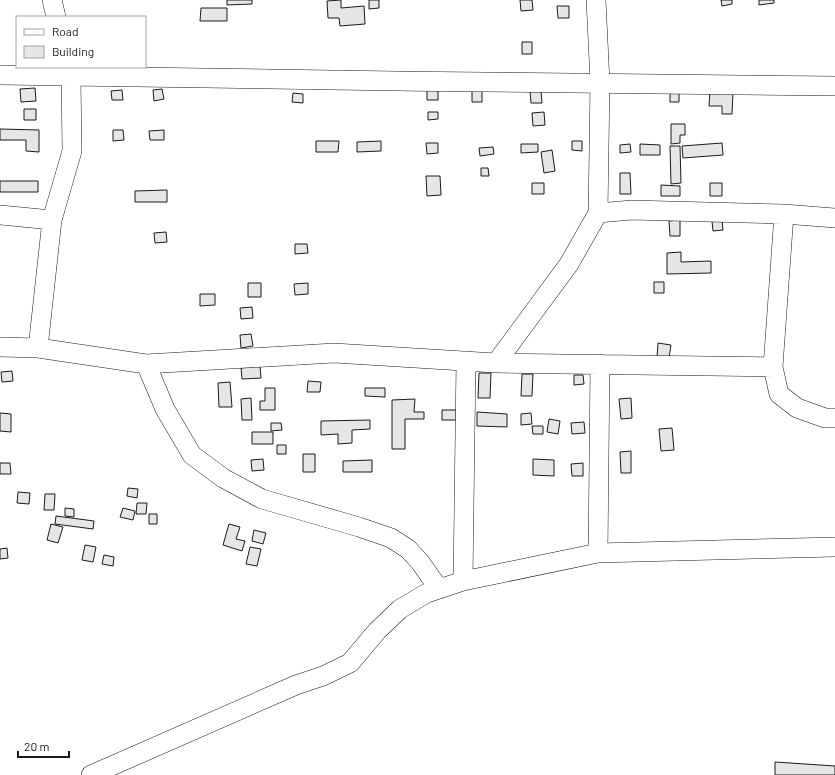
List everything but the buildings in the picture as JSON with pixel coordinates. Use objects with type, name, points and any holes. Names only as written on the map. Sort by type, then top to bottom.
[{"type":"street","points":[[52,0],[56,16]]},
{"type":"street","points":[[496,363],[569,264],[598,213],[600,82],[596,0]]},
{"type":"street","points":[[38,348],[52,220],[72,151],[70,72]]},
{"type":"street","points":[[0,75],[70,72],[273,81],[600,82],[835,86]]},
{"type":"street","points":[[598,213],[632,210],[784,214],[835,218]]},
{"type":"street","points":[[0,214],[52,220]]},
{"type":"street","points":[[784,214],[772,367],[779,394],[797,408],[825,418],[835,418]]},
{"type":"street","points":[[0,348],[38,348],[146,364],[334,354],[496,363],[772,367]]},
{"type":"street","points":[[463,581],[466,361]]},
{"type":"street","points":[[146,364],[165,409],[192,455],[223,478],[262,499],[359,526],[391,538],[408,549],[420,562],[439,589]]},
{"type":"street","points":[[598,553],[600,364]]},
{"type":"street","points":[[91,775],[296,685],[323,676],[350,663],[377,631],[400,609],[427,593],[463,581],[598,553],[835,547]]}]
